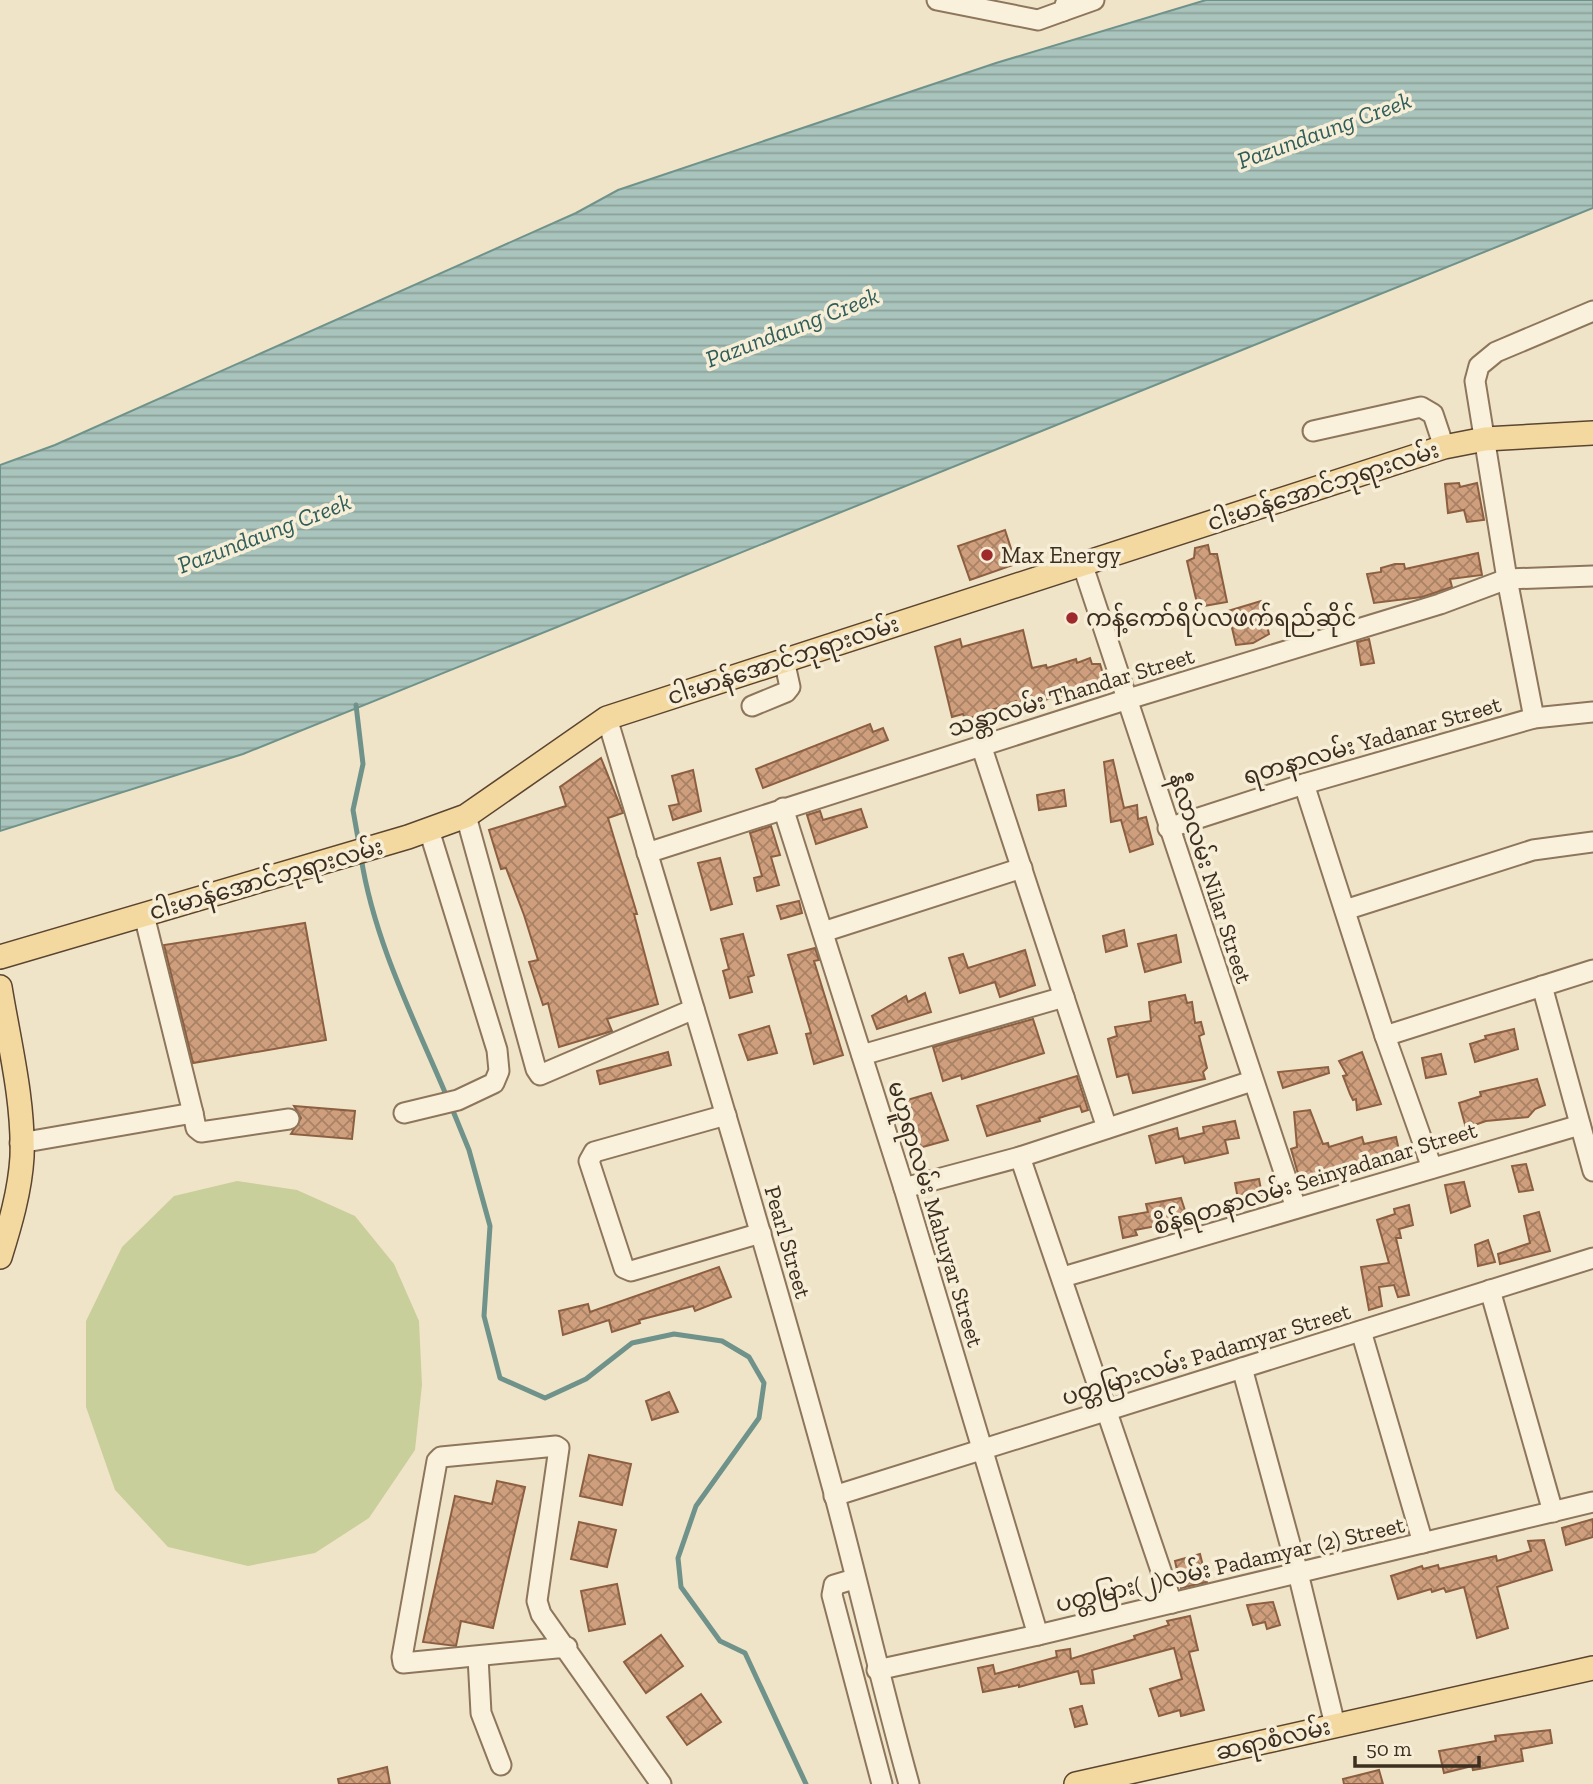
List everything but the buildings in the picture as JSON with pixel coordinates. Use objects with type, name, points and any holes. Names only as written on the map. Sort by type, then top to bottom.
[{"type":"main road","name":"ငါးမာန်အောင်ဘုရားလမ်း","points":[[0,957],[429,830],[466,816],[607,718],[1444,447],[1485,439],[1593,433]]},
{"type":"main road","points":[[0,988],[17,1093],[22,1157],[11,1220],[0,1256]]},
{"type":"main road","name":"ဆရာစံလမ်း","points":[[1076,1784],[1593,1668]]},
{"type":"street","points":[[937,0],[1038,20],[1065,6],[1094,0]]},
{"type":"street","points":[[1534,718],[1507,579],[1475,381],[1479,366],[1496,352],[1593,310]]},
{"type":"street","points":[[1313,430],[1421,407],[1433,414],[1444,447]]},
{"type":"street","name":"နီလာလမ်း Nilar Street","points":[[1082,563],[1125,700],[1296,1208]]},
{"type":"street","name":"သန္တာလမ်း Thandar Street","points":[[648,853],[1125,700],[1447,602],[1507,579],[1593,576]]},
{"type":"street","points":[[752,706],[786,692],[790,687],[784,660]]},
{"type":"street","name":"ရတနာလမ်း Yadanar Street","points":[[1168,828],[1304,784],[1534,718],[1593,712]]},
{"type":"street","name":"Pearl Street","points":[[607,718],[761,1233],[834,1496],[877,1670],[909,1784]]},
{"type":"street","points":[[981,746],[1107,1128]]},
{"type":"street","points":[[1304,784],[1385,1036],[1432,1168]]},
{"type":"street","name":"မဟူရာလမ်း Mahuyar Street","points":[[783,808],[904,1188],[1038,1635]]},
{"type":"street","points":[[466,816],[536,1069],[541,1075],[694,1009]]},
{"type":"street","points":[[404,1113],[458,1100],[494,1083],[499,1071],[498,1050],[429,830]]},
{"type":"street","points":[[1345,910],[1533,850],[1593,842]]},
{"type":"street","points":[[823,932],[1021,868]]},
{"type":"street","points":[[144,915],[193,1113],[201,1132],[289,1119]]},
{"type":"street","points":[[1385,1036],[1593,970]]},
{"type":"street","points":[[1542,986],[1593,1171]]},
{"type":"street","points":[[862,1055],[1064,997]]},
{"type":"street","points":[[904,1188],[1020,1157],[1252,1081]]},
{"type":"street","points":[[20,1143],[193,1113]]},
{"type":"street","points":[[726,1115],[594,1152],[589,1161],[624,1268],[631,1271],[761,1233]]},
{"type":"street","name":"စိန်ရတနာလမ်း Seinyadanar Street","points":[[1063,1277],[1580,1125]]},
{"type":"street","points":[[1020,1157],[1063,1277],[1104,1412],[1172,1603]]},
{"type":"street","name":"ပတ္တမြားလမ်း Padamyar Street","points":[[834,1496],[1593,1258]]},
{"type":"street","points":[[1490,1290],[1553,1511]]},
{"type":"street","points":[[1361,1331],[1423,1543]]},
{"type":"street","points":[[1242,1368],[1298,1573],[1335,1725]]},
{"type":"street","points":[[567,1647],[403,1663],[437,1461],[446,1455],[556,1446],[559,1448],[537,1601],[541,1614],[567,1647],[661,1784]]},
{"type":"street","name":"ပတ္တမြား(၂)လမ်း Padamyar (2) Street","points":[[877,1670],[1038,1635],[1593,1502]]},
{"type":"street","points":[[854,1579],[834,1585],[832,1595],[882,1784]]},
{"type":"street","points":[[478,1657],[481,1713],[501,1765]]},
{"type":"green space","points":[[237,1181],[297,1190],[355,1216],[394,1264],[419,1321],[422,1385],[415,1450],[369,1518],[315,1553],[248,1566],[168,1547],[115,1490],[86,1407],[86,1321],[122,1247],[174,1196]]},
{"type":"water","name":"Pazundaung Creek","points":[[1206,0],[1593,0],[1593,208],[243,754],[0,831],[0,465],[55,445],[576,213],[618,190],[996,63]]},
{"type":"waterway","points":[[356,705],[363,764],[353,810],[359,844]]},
{"type":"waterway","points":[[361,857],[375,919],[385,949],[447,1097]]},
{"type":"waterway","points":[[451,1106],[469,1150],[490,1226],[484,1316],[500,1378],[545,1398],[586,1379],[632,1343],[674,1334],[722,1341],[749,1357],[764,1383],[759,1418],[696,1506],[678,1558],[681,1587],[720,1641],[745,1653],[806,1784]]},
{"type":"place","name":"Max Energy","points":[[987,555]]},
{"type":"place","name":"ကန့်ကော်ရိပ်လဖက်ရည်ဆိုင်","points":[[1072,618]]}]
